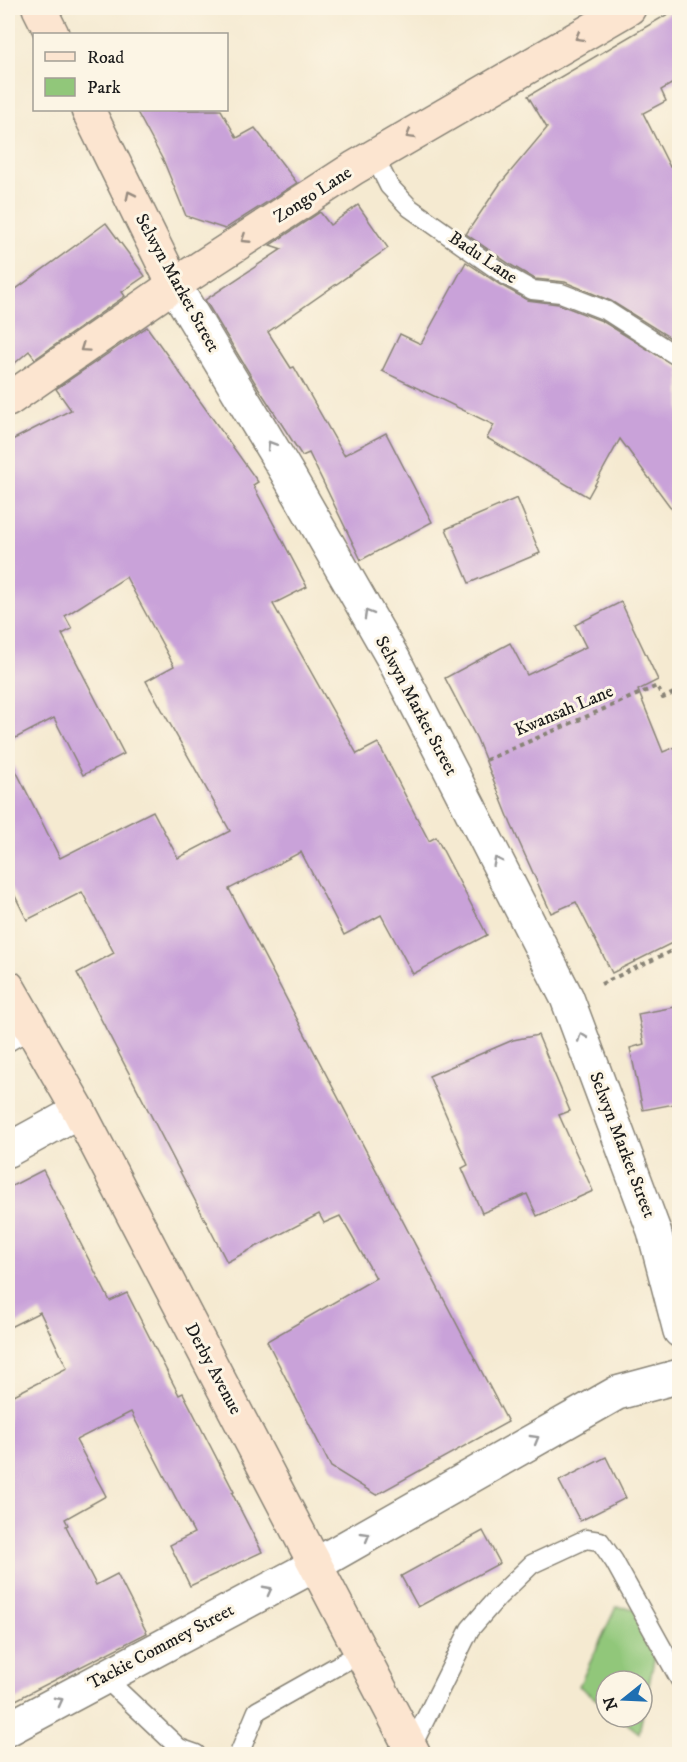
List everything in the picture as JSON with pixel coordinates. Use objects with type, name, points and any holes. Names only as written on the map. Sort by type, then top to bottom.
[{"type":"main road","points":[[39,8],[52,33]]},
{"type":"main road","name":"Zongo Lane","points":[[8,400],[174,285],[374,156],[629,8]]},
{"type":"main road","name":"Selwyn Market Street","points":[[88,111],[174,285]]},
{"type":"main road","name":"Derby Avenue","points":[[8,987],[20,1035],[79,1111],[315,1565],[407,1752]]},
{"type":"street","name":"Selwyn Market Street","points":[[174,285],[315,520],[394,660],[567,998],[654,1231],[680,1331]]},
{"type":"street","points":[[8,1150],[79,1111]]},
{"type":"street","points":[[315,1565],[617,1393],[680,1376]]},
{"type":"street","name":"Tackie Commey Street","points":[[8,1729],[315,1565]]},
{"type":"lane","name":"Badu Lane","points":[[374,156],[389,186],[410,208],[505,275],[532,291],[561,292],[607,311],[680,358]]},
{"type":"lane","points":[[407,1752],[470,1629],[497,1598],[532,1564],[586,1539],[600,1541],[614,1561],[680,1680]]},
{"type":"lane","points":[[239,1755],[257,1711],[360,1653]]},
{"type":"lane","points":[[104,1677],[179,1748],[196,1755]]},
{"type":"path","name":"Kwansah Lane","points":[[453,776],[657,686],[663,698],[680,690]]},
{"type":"path","points":[[567,998],[680,947]]},
{"type":"green space","points":[[616,1607],[640,1609],[658,1641],[652,1669],[594,1669],[594,1698],[579,1686]]},
{"type":"building","points":[[678,8],[680,79],[661,90],[666,101],[643,113],[670,167],[680,162],[680,344],[611,301],[565,282],[535,279],[466,234],[500,184],[547,128],[528,96]]},
{"type":"building","points":[[137,111],[222,111],[237,138],[255,128],[297,183],[225,229],[186,216],[164,162]]},
{"type":"building","points":[[358,205],[388,248],[268,332],[291,368],[294,367],[344,455],[386,433],[432,522],[361,560],[309,453],[302,456],[205,300],[282,249],[270,245],[320,212],[330,225]]},
{"type":"building","points":[[106,223],[145,276],[122,292],[125,296],[35,359],[29,351],[8,369],[8,295]]},
{"type":"building","points":[[466,262],[527,300],[558,304],[602,321],[680,369],[680,520],[620,439],[588,497],[487,438],[494,425],[382,371],[400,334],[421,344]]},
{"type":"building","points":[[147,327],[258,482],[253,485],[307,587],[273,604],[357,754],[378,743],[429,841],[436,837],[487,935],[413,974],[381,915],[344,935],[301,852],[229,889],[508,1422],[376,1495],[331,1467],[267,1341],[376,1278],[340,1216],[324,1223],[319,1214],[227,1262],[77,973],[114,953],[82,892],[27,920],[8,882],[8,755],[60,858],[153,811],[178,858],[230,831],[146,681],[174,666],[126,577],[65,616],[72,629],[62,634],[124,754],[83,775],[54,718],[8,742],[8,442],[71,410],[56,389]]},
{"type":"building","points":[[517,498],[540,553],[469,583],[446,529]]},
{"type":"building","points":[[621,602],[658,680],[638,690],[663,752],[680,745],[680,939],[612,973],[576,902],[551,913],[511,824],[477,739],[445,678],[510,643],[527,675],[586,647],[575,625]]},
{"type":"building","points":[[680,1006],[680,1103],[643,1110],[630,1048],[644,1044],[638,1014]]},
{"type":"building","points":[[538,1035],[570,1111],[559,1115],[593,1191],[537,1216],[527,1194],[482,1213],[462,1168],[468,1165],[429,1076],[513,1040]]},
{"type":"building","points":[[43,1170],[110,1301],[127,1293],[179,1395],[183,1393],[262,1552],[190,1586],[170,1545],[194,1533],[131,1412],[76,1440],[106,1496],[65,1519],[68,1525],[66,1526],[96,1585],[117,1574],[147,1633],[8,1704],[8,1398],[67,1368],[40,1312],[8,1328],[8,1188]]},
{"type":"building","points":[[606,1457],[626,1498],[580,1521],[559,1481]]},
{"type":"building","points":[[483,1531],[500,1563],[418,1607],[401,1576]]}]
